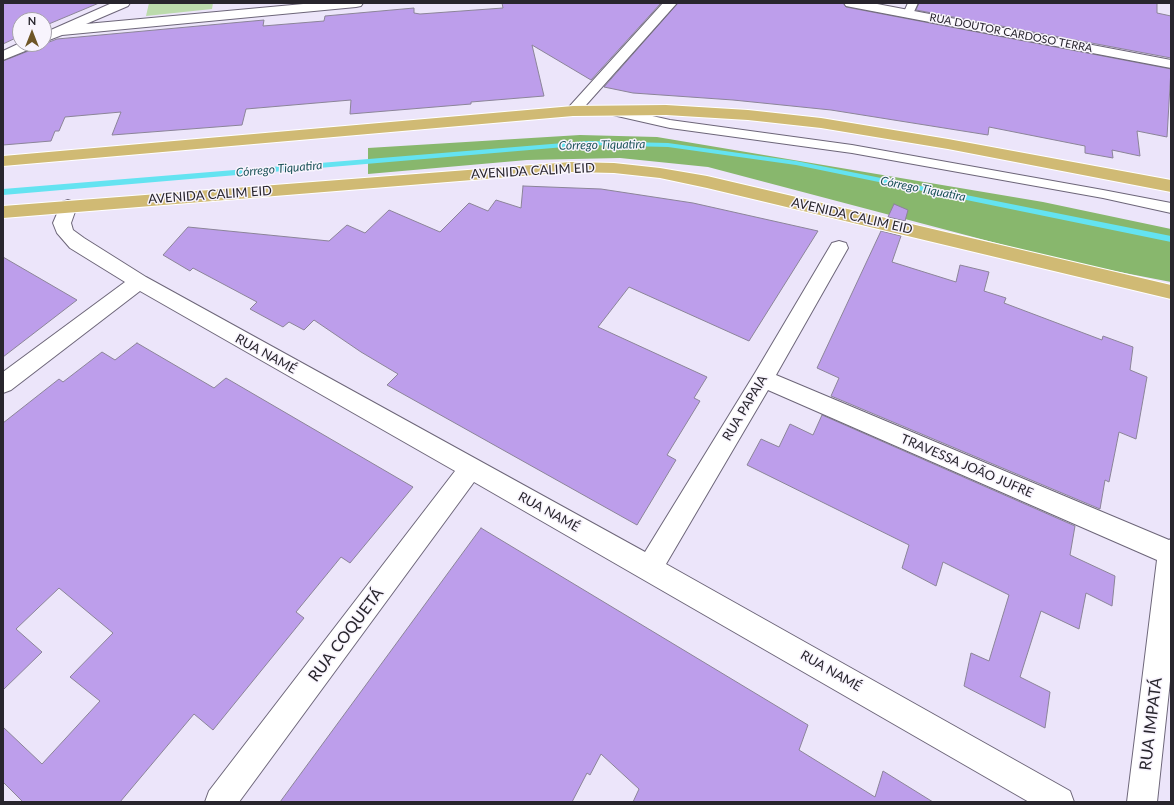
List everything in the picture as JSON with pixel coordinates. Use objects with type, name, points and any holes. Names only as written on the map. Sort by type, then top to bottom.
[{"type":"main road","points":[[3,161],[574,111],[681,111],[748,115],[821,123],[948,144],[1171,186]]},
{"type":"main road","name":"AVENIDA CALIM EID","points":[[3,212],[570,167],[614,168],[660,173],[707,182],[1171,292]]},
{"type":"street","points":[[52,34],[123,3]]},
{"type":"street","points":[[60,31],[252,7],[356,3]]},
{"type":"street","points":[[574,111],[670,3]]},
{"type":"street","name":"RUA DOUTOR CARDOSO TERRA","points":[[850,3],[911,8],[1171,64]]},
{"type":"street","name":"RUA NAMÉ","points":[[68,206],[62,223],[66,234],[77,243],[138,282],[649,568],[1059,802]]},
{"type":"street","name":"RUA PAPAIA","points":[[649,568],[839,248]]},
{"type":"street","points":[[3,384],[138,282]]},
{"type":"street","name":"TRAVESSA JOÃO JUFRE","points":[[763,378],[1171,552]]},
{"type":"street","name":"RUA COQUETÁ","points":[[220,802],[471,468]]},
{"type":"street","name":"RUA IMPATÁ","points":[[1142,802],[1171,552]]},
{"type":"lane","points":[[608,110],[670,124],[788,139],[868,152],[1103,194],[1171,208]]},
{"type":"green space","points":[[149,3],[213,3],[212,9],[146,16]]},
{"type":"green space","points":[[580,135],[657,137],[1043,202],[1171,229],[1171,282],[1068,262],[708,167],[620,158],[527,160],[368,174],[368,148]]},
{"type":"building","points":[[3,3],[99,3],[52,23],[52,12],[12,12],[12,40],[3,44]]},
{"type":"building","points":[[502,3],[661,3],[591,80],[532,45],[544,96],[471,102],[471,104],[350,114],[351,100],[246,109],[242,125],[112,135],[121,112],[65,117],[59,131],[55,131],[51,141],[3,145],[3,61],[26,52],[52,52],[52,41],[57,39],[264,20],[263,26],[324,21],[325,16],[414,8],[414,13],[420,14],[503,8]]},
{"type":"building","points":[[678,3],[843,3],[846,7],[1171,69],[1167,137],[1137,131],[1140,156],[1112,150],[1113,158],[1085,153],[1085,146],[989,127],[988,135],[831,110],[733,100],[633,93],[604,87]]},
{"type":"building","points":[[919,3],[1157,3],[1157,13],[1171,16],[1171,58],[916,10]]},
{"type":"building","points":[[523,186],[601,189],[693,203],[818,231],[749,341],[629,287],[598,327],[707,377],[694,398],[700,401],[667,455],[676,460],[637,525],[387,385],[398,374],[361,352],[314,320],[304,330],[289,322],[283,327],[250,309],[257,302],[193,268],[190,271],[163,255],[188,227],[329,241],[347,225],[365,233],[389,210],[440,232],[469,203],[488,211],[496,200],[521,208]]},
{"type":"building","points":[[894,204],[908,210],[905,221],[888,217]]},
{"type":"building","points":[[881,231],[901,236],[892,262],[956,282],[960,265],[989,272],[984,291],[1006,298],[1004,303],[1102,340],[1103,336],[1133,347],[1130,370],[1147,377],[1136,439],[1119,432],[1109,482],[1105,480],[1100,509],[831,396],[839,378],[817,368]]},
{"type":"building","points":[[3,257],[77,300],[3,357]]},
{"type":"building","points":[[137,343],[214,388],[226,378],[413,487],[350,563],[341,557],[296,612],[304,618],[213,730],[194,714],[120,802],[23,802],[3,782],[3,727],[42,764],[100,701],[70,677],[113,633],[59,588],[16,629],[42,652],[3,690],[3,423],[59,379],[63,382],[102,352],[115,360]]},
{"type":"building","points":[[822,415],[1075,526],[1070,555],[1115,576],[1112,606],[1086,593],[1079,629],[1041,611],[1020,677],[1050,692],[1045,728],[964,686],[971,653],[989,661],[1009,595],[943,562],[936,586],[902,568],[909,545],[747,465],[761,439],[779,447],[790,424],[813,435]]},
{"type":"building","points":[[481,528],[808,725],[799,750],[875,797],[883,771],[933,802],[633,802],[639,789],[601,754],[590,775],[587,773],[572,802],[280,802]]},
{"type":"waterway","name":"Córrego Tiquatira","points":[[3,192],[588,143],[668,145],[796,163],[1171,239]]}]
